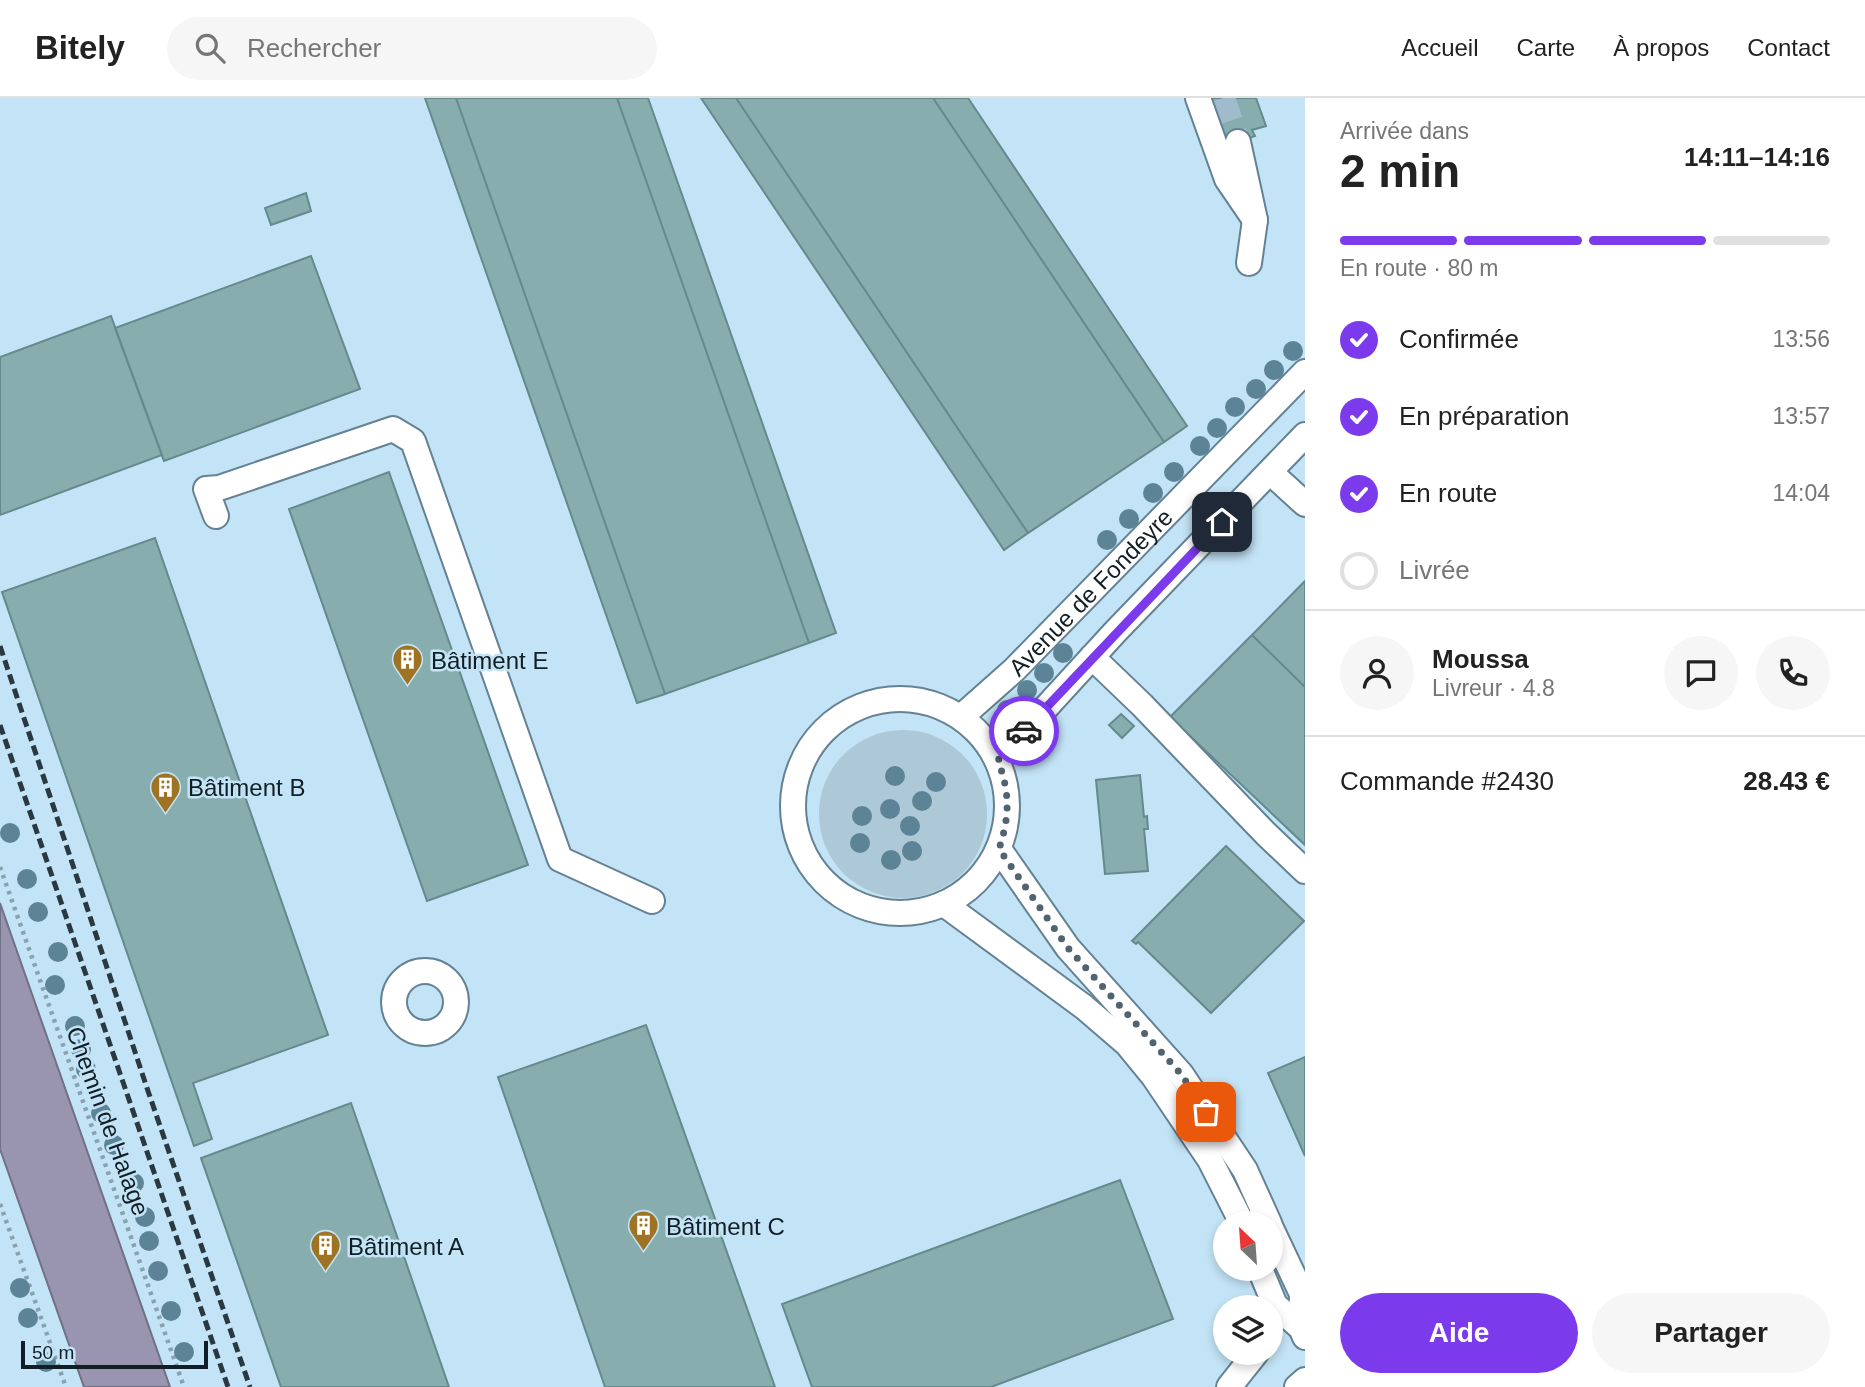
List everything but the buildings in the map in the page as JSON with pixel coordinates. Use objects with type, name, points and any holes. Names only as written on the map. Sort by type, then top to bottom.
[{"type":"street","points":[[1198,98],[1227,179],[1255,220]]},
{"type":"street","points":[[1238,142],[1255,220],[1249,263]]},
{"type":"street","name":"Avenue de Fondeyre","points":[[961,717],[1014,670],[1305,372]]},
{"type":"street","points":[[216,516],[206,489],[219,488],[393,429],[413,440],[560,859],[652,901]]},
{"type":"street","name":"Avenue de Fondeyre","points":[[998,760],[1092,657],[1305,435]]},
{"type":"street","points":[[1270,472],[1305,504]]},
{"type":"street","points":[[1092,657],[1305,871]]},
{"type":"street","points":[[904,699],[934,704],[961,717],[988,743],[998,760],[1008,805],[1006,828],[999,849],[985,872],[967,891],[944,904],[915,913],[883,913],[854,904],[828,886],[811,866],[799,843],[793,815],[794,787],[804,758],[821,733],[845,714],[873,702],[904,699]]},
{"type":"street","points":[[999,849],[1068,948],[1181,1074],[1245,1170],[1264,1211]]},
{"type":"street","points":[[944,904],[1084,1007],[1126,1044],[1154,1077],[1210,1160],[1236,1211]]},
{"type":"street","points":[[1283,1253],[1302,1294],[1303,1333]]},
{"type":"street","points":[[1283,1318],[1303,1333]]},
{"type":"street","points":[[1229,1387],[1246,1365]]},
{"type":"street","points":[[1297,1387],[1305,1380]]},
{"type":"path","name":"Chemin de Halage","points":[[0,867],[184,1387]]},
{"type":"path","points":[[0,1203],[66,1387]]},
{"type":"shaded area","points":[[903,730],[935,737],[950,744],[962,755],[973,767],[980,782],[987,814],[980,846],[973,861],[962,873],[950,884],[935,891],[903,898],[871,891],[856,884],[844,873],[833,861],[826,846],[819,814],[826,782],[833,767],[844,755],[856,744],[871,737]]},
{"type":"shaded area","points":[[0,903],[170,1387],[84,1387],[0,1149]]},
{"type":"tunnel","points":[[1223,98],[1238,142]]},
{"type":"railway","points":[[0,646],[250,1387]]},
{"type":"railway","points":[[0,725],[228,1387]]},
{"type":"way so far","points":[[1024,731],[998,760],[1008,805],[1006,828],[999,849],[1068,948],[1181,1074],[1206,1112]]},
{"type":"place","name":"Bâtiment E","points":[[408,687]]},
{"type":"place","name":"Bâtiment B","points":[[165,814]]},
{"type":"place","name":"Bâtiment C","points":[[643,1253]]},
{"type":"place","name":"Bâtiment A","points":[[325,1273]]},
{"type":"route","points":[[1024,731],[1222,522]]}]
